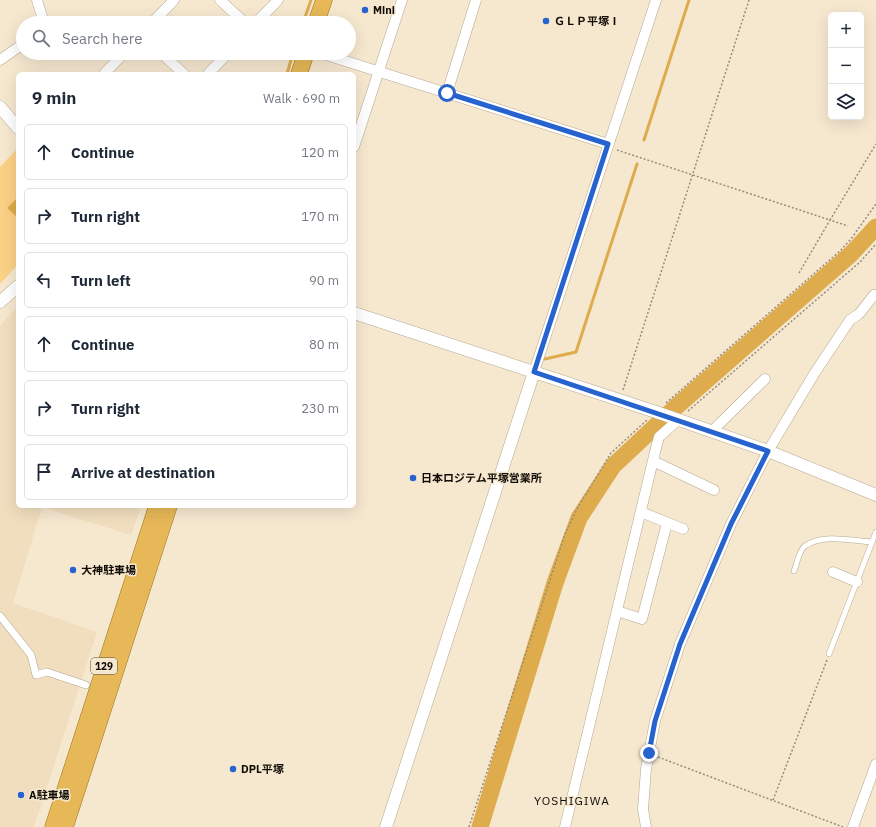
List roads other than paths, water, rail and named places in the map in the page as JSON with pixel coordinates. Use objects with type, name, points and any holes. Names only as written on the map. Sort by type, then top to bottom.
[{"type":"highway","points":[[318,16],[324,0]]},
{"type":"highway","points":[[329,16],[335,0]]},
{"type":"highway","points":[[300,72],[304,60]]},
{"type":"highway","points":[[311,72],[316,60]]},
{"type":"highway","name":"129","points":[[53,827],[156,508]]},
{"type":"highway","name":"129","points":[[65,827],[168,508]]},
{"type":"street","points":[[36,0],[42,16]]},
{"type":"street","points":[[159,16],[174,0]]},
{"type":"street","points":[[220,0],[237,16]]},
{"type":"street","points":[[263,16],[278,0]]},
{"type":"street","points":[[356,141],[402,0]]},
{"type":"street","points":[[447,93],[476,0]]},
{"type":"street","points":[[386,827],[656,0]]},
{"type":"street","points":[[0,60],[16,49]]},
{"type":"street","points":[[106,72],[117,60]]},
{"type":"street","points":[[168,60],[182,72]]},
{"type":"street","points":[[210,72],[221,60]]},
{"type":"street","points":[[341,60],[608,146]]},
{"type":"street","points":[[0,107],[16,126]]},
{"type":"street","points":[[0,302],[16,288]]},
{"type":"street","points":[[646,827],[643,809],[646,769],[655,721],[680,644],[731,524],[768,451],[814,374],[850,320],[859,314],[874,295],[876,296]]},
{"type":"street","points":[[356,314],[659,413],[768,451],[876,495]]},
{"type":"street","points":[[711,432],[765,379]]},
{"type":"street","points":[[566,827],[659,437],[676,420]]},
{"type":"street","points":[[653,461],[714,490]]},
{"type":"street","points":[[641,512],[683,529]]},
{"type":"street","points":[[617,611],[642,619],[667,522]]},
{"type":"street","points":[[833,572],[857,582]]},
{"type":"street","points":[[0,616],[32,655],[36,675],[47,672],[86,685]]},
{"type":"street","points":[[853,827],[876,764]]},
{"type":"lane","points":[[829,654],[876,532]]},
{"type":"lane","points":[[794,571],[805,546],[826,539],[872,542]]},
{"type":"waterway","points":[[305,16],[311,0]]},
{"type":"waterway","points":[[644,140],[689,0]]},
{"type":"waterway","points":[[288,72],[291,60]]},
{"type":"waterway","points":[[545,359],[576,352],[637,164]]},
{"type":"waterway","points":[[480,827],[555,583],[579,518],[613,466],[677,406],[851,254],[876,227]]},
{"type":"place","name":"Mini","points":[[365,10]]},
{"type":"place","name":"ＧＬＰ平塚Ⅰ","points":[[546,21]]},
{"type":"place","name":"日本ロジテム平塚営業所","points":[[413,478]]},
{"type":"place","name":"大神駐車場","points":[[73,570]]},
{"type":"place","name":"DPL平塚","points":[[233,769]]},
{"type":"place","name":"A駐車場","points":[[21,795]]},
{"type":"district","name":"YOSHIGIWA","points":[[572,800]]}]
